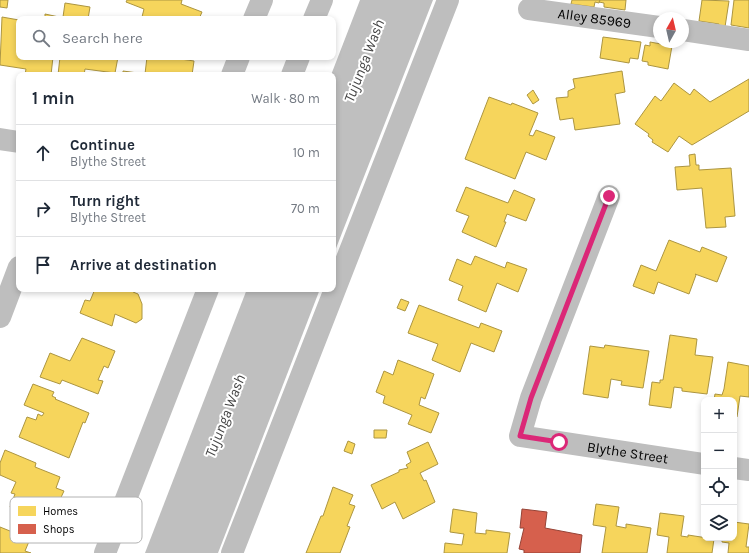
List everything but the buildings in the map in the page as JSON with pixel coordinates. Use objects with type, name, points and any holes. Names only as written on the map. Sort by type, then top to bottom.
[{"type":"street","points":[[255,16],[262,0]]},
{"type":"street","points":[[315,16],[322,0]]},
{"type":"street","points":[[336,287],[448,0]]},
{"type":"street","name":"Alley 85969","points":[[529,8],[653,26]]},
{"type":"street","points":[[689,31],[749,40]]},
{"type":"street","points":[[233,72],[239,60]]},
{"type":"street","points":[[293,72],[299,60]]},
{"type":"street","points":[[0,139],[16,142]]},
{"type":"street","name":"Blythe Street","points":[[609,196],[531,398],[520,436],[701,464]]},
{"type":"street","points":[[0,316],[16,275]]},
{"type":"street","points":[[127,497],[207,292]]},
{"type":"street","points":[[232,553],[334,292]]},
{"type":"street","points":[[737,468],[749,470]]},
{"type":"street","points":[[105,553],[109,543]]},
{"type":"water","name":"Tujunga Wash","points":[[360,0],[433,0],[336,248],[336,72],[332,72]]},
{"type":"water","name":"Tujunga Wash","points":[[246,292],[319,292],[218,553],[145,553]]},
{"type":"route","points":[[559,442],[520,436],[531,398],[609,196]]}]
